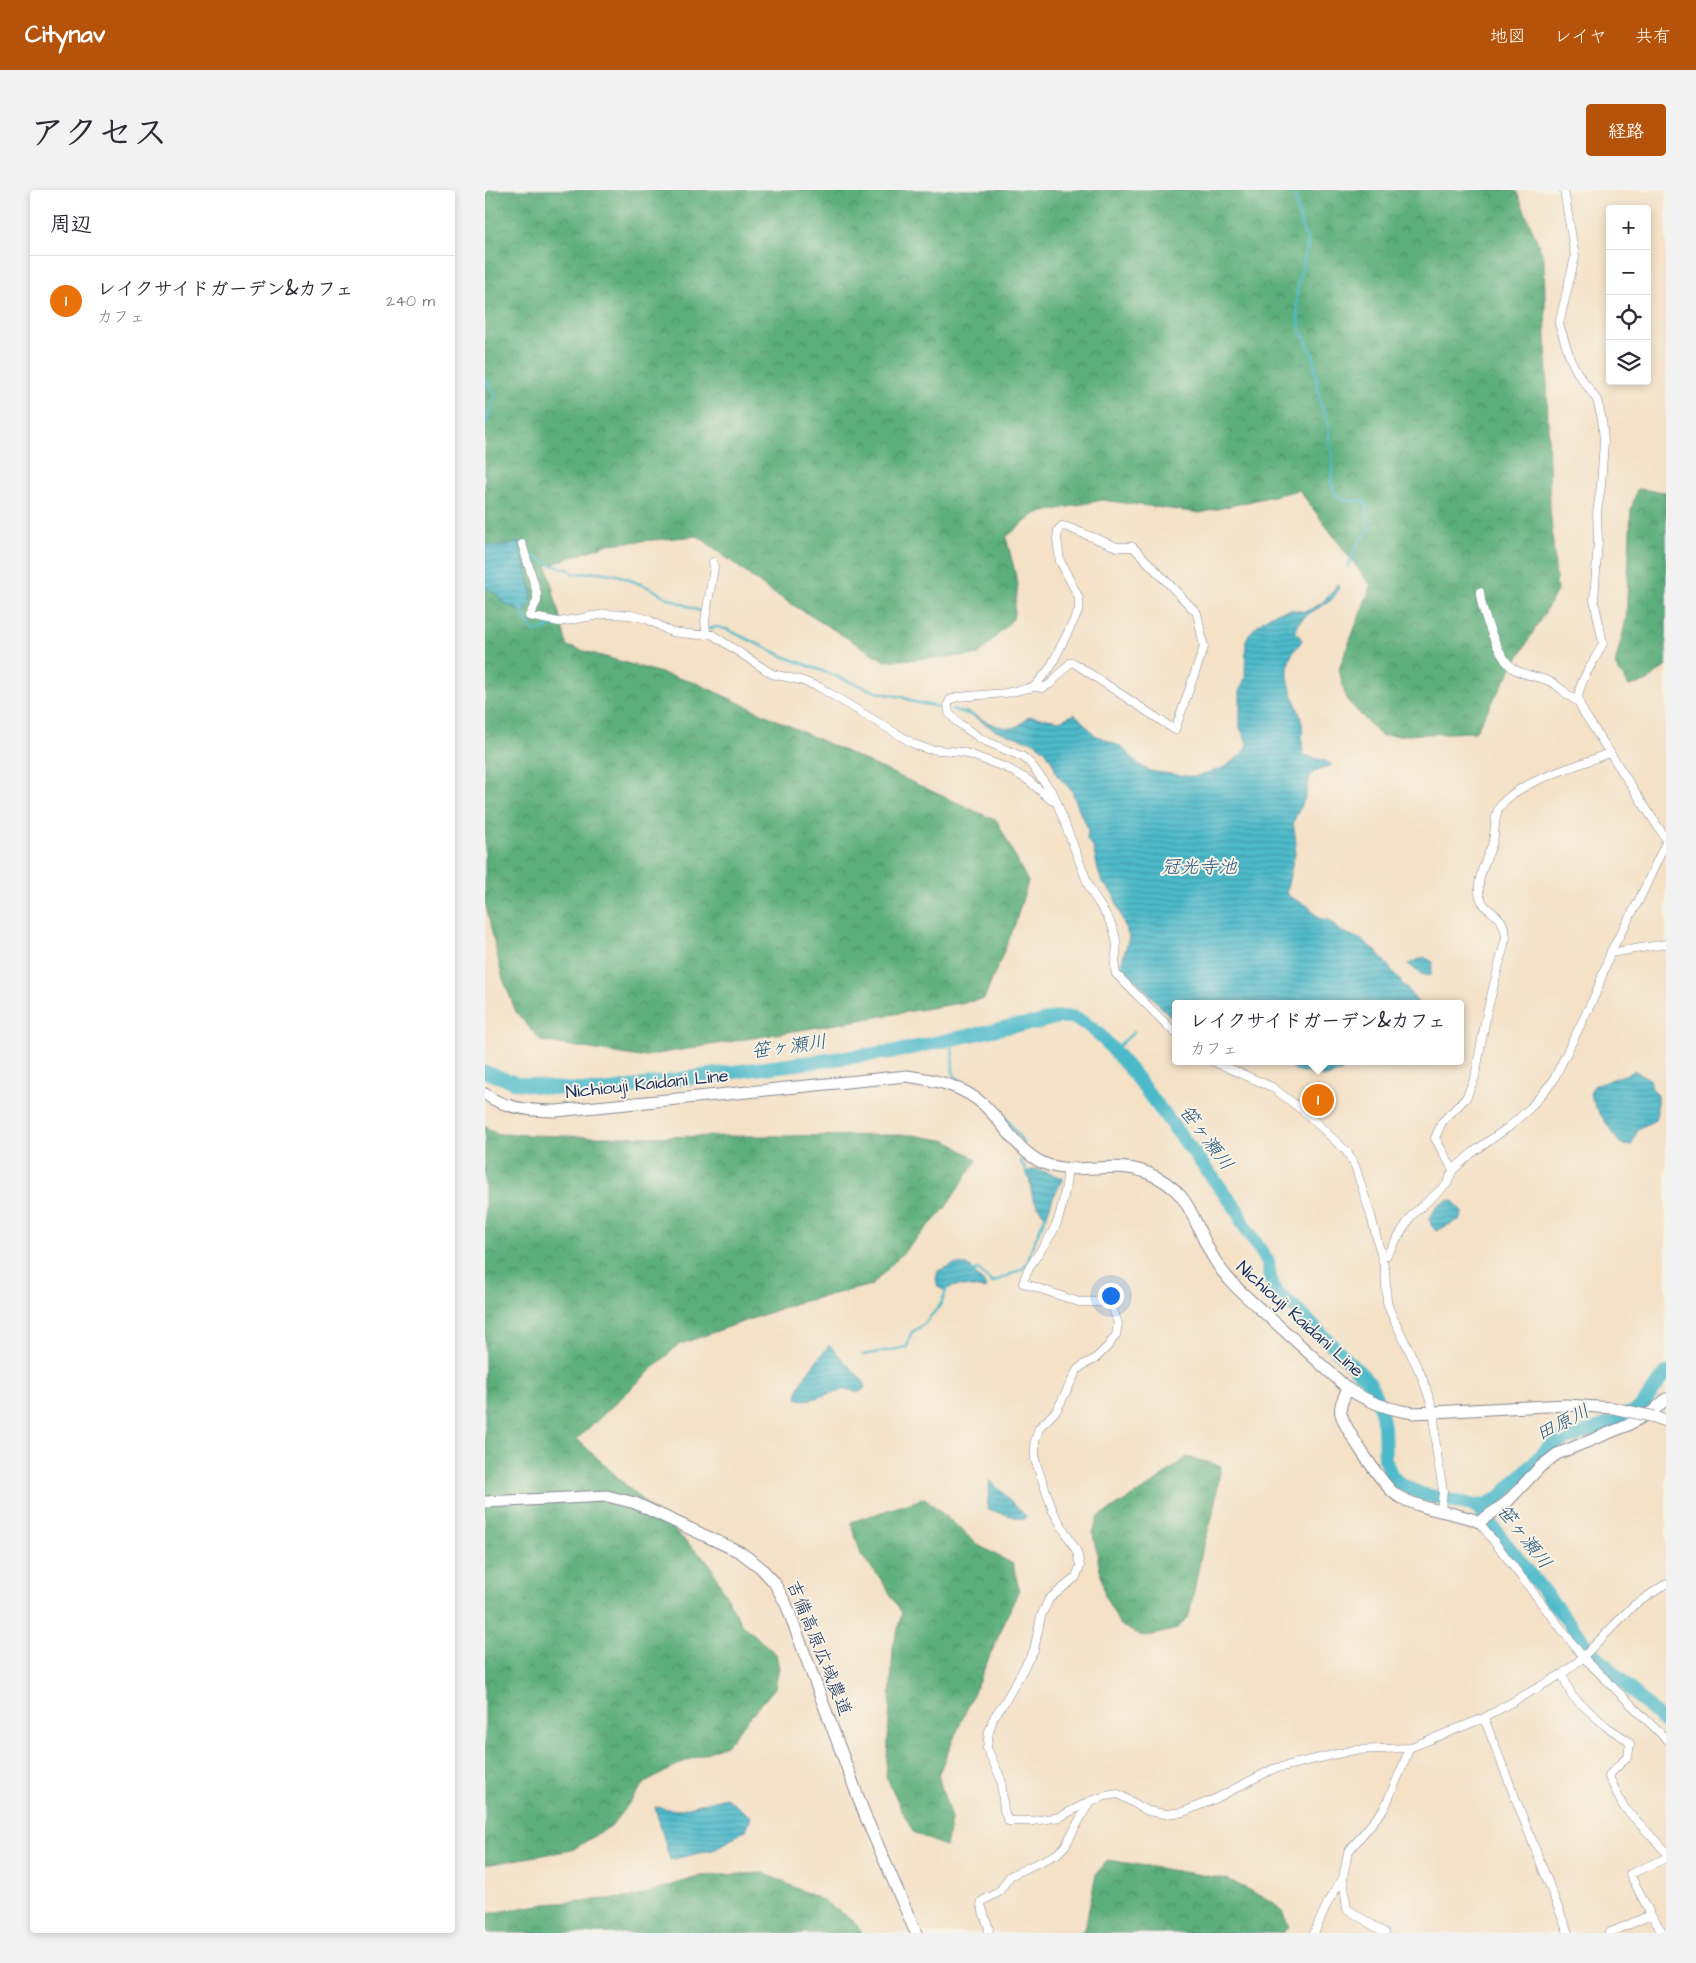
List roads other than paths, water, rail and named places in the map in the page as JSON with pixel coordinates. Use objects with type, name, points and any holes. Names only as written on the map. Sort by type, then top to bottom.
[{"type":"main road","name":"Nichiouji Kaidani Line","points":[[485,1094],[507,1105],[530,1111],[556,1111],[907,1076],[953,1085],[984,1105],[1025,1151],[1043,1163],[1067,1168],[1136,1169],[1167,1184],[1190,1207],[1212,1256],[1228,1280],[1348,1389],[1369,1402],[1392,1410],[1414,1413],[1566,1405],[1613,1408],[1660,1419]]},
{"type":"main road","points":[[1348,1389],[1343,1400],[1342,1416],[1389,1490],[1406,1500],[1484,1519],[1506,1503],[1540,1467],[1557,1454],[1626,1426],[1653,1411],[1666,1399]]},
{"type":"main road","name":"吉備高原広域農道","points":[[485,1502],[607,1496],[635,1503],[713,1538],[740,1552],[760,1567],[774,1582],[786,1604],[866,1818],[916,1933]]},
{"type":"street","points":[[1564,190],[1575,257],[1559,324],[1570,358],[1577,372],[1597,400],[1602,419],[1603,441],[1601,486],[1597,512],[1598,542],[1595,600],[1603,643],[1579,692],[1579,702]]},
{"type":"street","points":[[1034,686],[1050,668],[1079,610],[1079,598],[1058,554],[1058,530],[1062,526],[1067,526],[1117,547],[1133,547],[1197,613],[1204,647],[1175,730],[1075,663],[1070,662],[1050,684],[1042,688],[1034,686],[1006,693],[957,697],[950,700],[948,704],[949,713],[957,722],[981,739],[1023,757],[1038,772],[1054,795],[1088,884],[1112,923],[1117,941],[1117,952],[1113,962],[1116,974],[1172,1030]]},
{"type":"street","points":[[523,544],[537,593],[537,601],[529,616],[559,622],[605,614],[631,615],[647,619],[671,632],[696,635],[706,631]]},
{"type":"street","points":[[706,631],[705,620],[714,568],[713,562]]},
{"type":"street","points":[[1382,1258],[1386,1256],[1412,1215],[1447,1184],[1453,1170],[1472,1153],[1510,1126],[1530,1108],[1553,1081],[1595,993],[1611,951],[1639,900],[1666,840],[1579,702],[1551,682],[1539,676],[1515,670],[1509,664],[1499,649],[1486,621],[1480,604],[1479,592]]},
{"type":"street","points":[[706,631],[772,674],[800,680],[819,687],[914,744],[927,748],[963,752],[1007,768],[1028,780],[1051,800],[1057,802]]},
{"type":"street","points":[[1453,1170],[1435,1138],[1442,1122],[1466,1098],[1475,1077],[1487,1012],[1506,936],[1504,924],[1498,916],[1487,908],[1480,896],[1480,882],[1493,842],[1497,810],[1508,797],[1536,780],[1594,760],[1609,752]]},
{"type":"street","points":[[1611,951],[1616,952],[1666,944]]},
{"type":"street","points":[[1221,1065],[1272,1087],[1306,1113],[1347,1152],[1355,1166],[1385,1270],[1387,1302],[1422,1377],[1434,1412],[1436,1448],[1443,1491],[1441,1508]]},
{"type":"street","points":[[1067,1168],[1066,1182],[1056,1225],[1028,1268],[1023,1283],[1079,1302],[1109,1302],[1112,1305],[1118,1330],[1108,1346],[1095,1359],[1077,1370],[1057,1410],[1039,1428],[1036,1434],[1035,1460],[1053,1511],[1077,1552],[1081,1566],[1076,1577],[1049,1599],[1041,1616],[1034,1650],[1006,1700],[994,1717],[989,1731],[987,1748],[1001,1779],[1004,1810],[1008,1821],[1025,1822],[1060,1817],[1090,1802],[1118,1794],[1148,1811],[1166,1814],[1183,1812],[1215,1799],[1273,1769],[1354,1750],[1409,1748],[1484,1718],[1563,1674],[1584,1656],[1634,1604],[1666,1584]]},
{"type":"street","points":[[1484,1519],[1584,1656],[1666,1739]]},
{"type":"street","points":[[1563,1674],[1572,1696],[1607,1728],[1627,1740],[1630,1744],[1628,1756],[1609,1777],[1623,1806],[1666,1852]]},
{"type":"street","points":[[1484,1718],[1568,1933]]},
{"type":"street","points":[[1385,1933],[1347,1909],[1343,1878],[1348,1852],[1384,1809],[1405,1764],[1409,1748]]},
{"type":"street","points":[[988,1933],[989,1929],[981,1905],[982,1901],[999,1892],[1011,1876],[1057,1854],[1065,1846],[1090,1802]]},
{"type":"street","points":[[1663,1933],[1651,1915],[1630,1874],[1666,1858]]},
{"type":"street","points":[[1314,1933],[1329,1900],[1343,1878]]},
{"type":"street","points":[[1609,1933],[1651,1915]]},
{"type":"water","points":[[519,543],[532,593],[531,601],[523,614],[502,602],[498,595],[485,587],[485,544],[501,547]]},
{"type":"water","name":"冠光寺池","points":[[1337,584],[1339,588],[1333,598],[1306,616],[1298,626],[1296,632],[1302,640],[1292,654],[1288,665],[1289,682],[1302,724],[1304,755],[1332,765],[1314,772],[1310,776],[1304,800],[1293,822],[1296,842],[1295,853],[1286,893],[1308,906],[1320,919],[1329,919],[1338,930],[1362,940],[1376,951],[1416,1000],[1172,1000],[1172,1018],[1121,965],[1129,937],[1113,894],[1102,882],[1093,847],[1087,840],[1088,828],[1072,791],[1057,775],[1053,763],[1045,750],[1034,742],[995,730],[965,711],[997,726],[1010,728],[1018,726],[1029,716],[1059,721],[1075,714],[1095,735],[1122,747],[1138,764],[1149,771],[1193,777],[1223,768],[1241,755],[1247,746],[1240,728],[1240,691],[1245,677],[1246,640],[1249,634],[1264,620],[1276,613],[1291,610],[1305,611],[1315,607],[1331,593]]},
{"type":"water","points":[[1424,957],[1433,962],[1429,976],[1421,974],[1408,964]]},
{"type":"water","points":[[1289,1065],[1344,1065],[1342,1071],[1327,1077],[1295,1070]]},
{"type":"water","points":[[1635,1071],[1650,1079],[1652,1089],[1657,1093],[1657,1112],[1655,1120],[1638,1129],[1631,1146],[1619,1142],[1596,1108],[1590,1094],[1594,1086]]},
{"type":"water","points":[[1036,1169],[1063,1178],[1046,1218],[1033,1199],[1029,1178],[1025,1172]]},
{"type":"water","points":[[1449,1200],[1454,1202],[1462,1212],[1461,1219],[1436,1231],[1431,1225],[1430,1218],[1438,1205]]},
{"type":"water","points":[[955,1264],[968,1265],[987,1287],[985,1289],[954,1286],[945,1291],[938,1287],[936,1279],[938,1271]]},
{"type":"water","points":[[829,1345],[864,1382],[863,1390],[858,1392],[844,1390],[816,1398],[798,1399],[800,1386],[804,1379]]},
{"type":"water","points":[[990,1480],[1026,1516],[1024,1520],[987,1509]]},
{"type":"water","points":[[725,1797],[751,1817],[746,1830],[716,1849],[670,1860],[655,1807],[678,1810]]},
{"type":"waterway","points":[[1294,190],[1301,226],[1308,242],[1297,289],[1297,312],[1300,328],[1313,355],[1320,402],[1329,425],[1329,442],[1333,459],[1331,481],[1334,490],[1340,498],[1347,501],[1366,502],[1369,530],[1356,546],[1348,567]]},
{"type":"waterway","points":[[485,379],[495,395],[485,427]]},
{"type":"waterway","points":[[528,554],[555,566],[570,570],[573,574],[599,572],[617,575],[648,587],[668,598],[702,612],[701,631]]},
{"type":"waterway","points":[[522,612],[529,626],[536,631],[568,623]]},
{"type":"waterway","points":[[708,629],[716,627],[726,629],[783,656],[877,692],[944,708]]},
{"type":"waterway","points":[[952,709],[974,716]]},
{"type":"waterway","name":"笹ヶ瀬川","points":[[485,1072],[517,1083],[550,1088],[598,1091],[898,1051],[1058,1017],[1072,1017],[1086,1024],[1100,1035],[1129,1068],[1238,1211],[1242,1222],[1268,1262],[1270,1277],[1276,1293],[1293,1306],[1370,1383],[1381,1411],[1384,1427],[1385,1460],[1392,1476],[1400,1484],[1422,1494],[1476,1506],[1592,1652],[1666,1724]]},
{"type":"waterway","points":[[1114,1050],[1134,1032]]},
{"type":"waterway","points":[[952,1040],[953,1073],[957,1078],[975,1088],[990,1100],[1001,1111],[1023,1142]]},
{"type":"waterway","points":[[1020,1160],[1027,1173]]},
{"type":"waterway","points":[[972,1273],[978,1269],[992,1283],[1024,1268],[1046,1215]]},
{"type":"waterway","points":[[863,1355],[907,1347],[911,1333],[924,1324],[941,1304],[947,1288]]},
{"type":"waterway","name":"田原川","points":[[1476,1506],[1485,1505],[1499,1498],[1548,1448],[1560,1441],[1614,1422],[1641,1407],[1666,1373]]},
{"type":"place","name":"レイクサイドガーデン&カフェ","points":[[1318,1100]]}]
